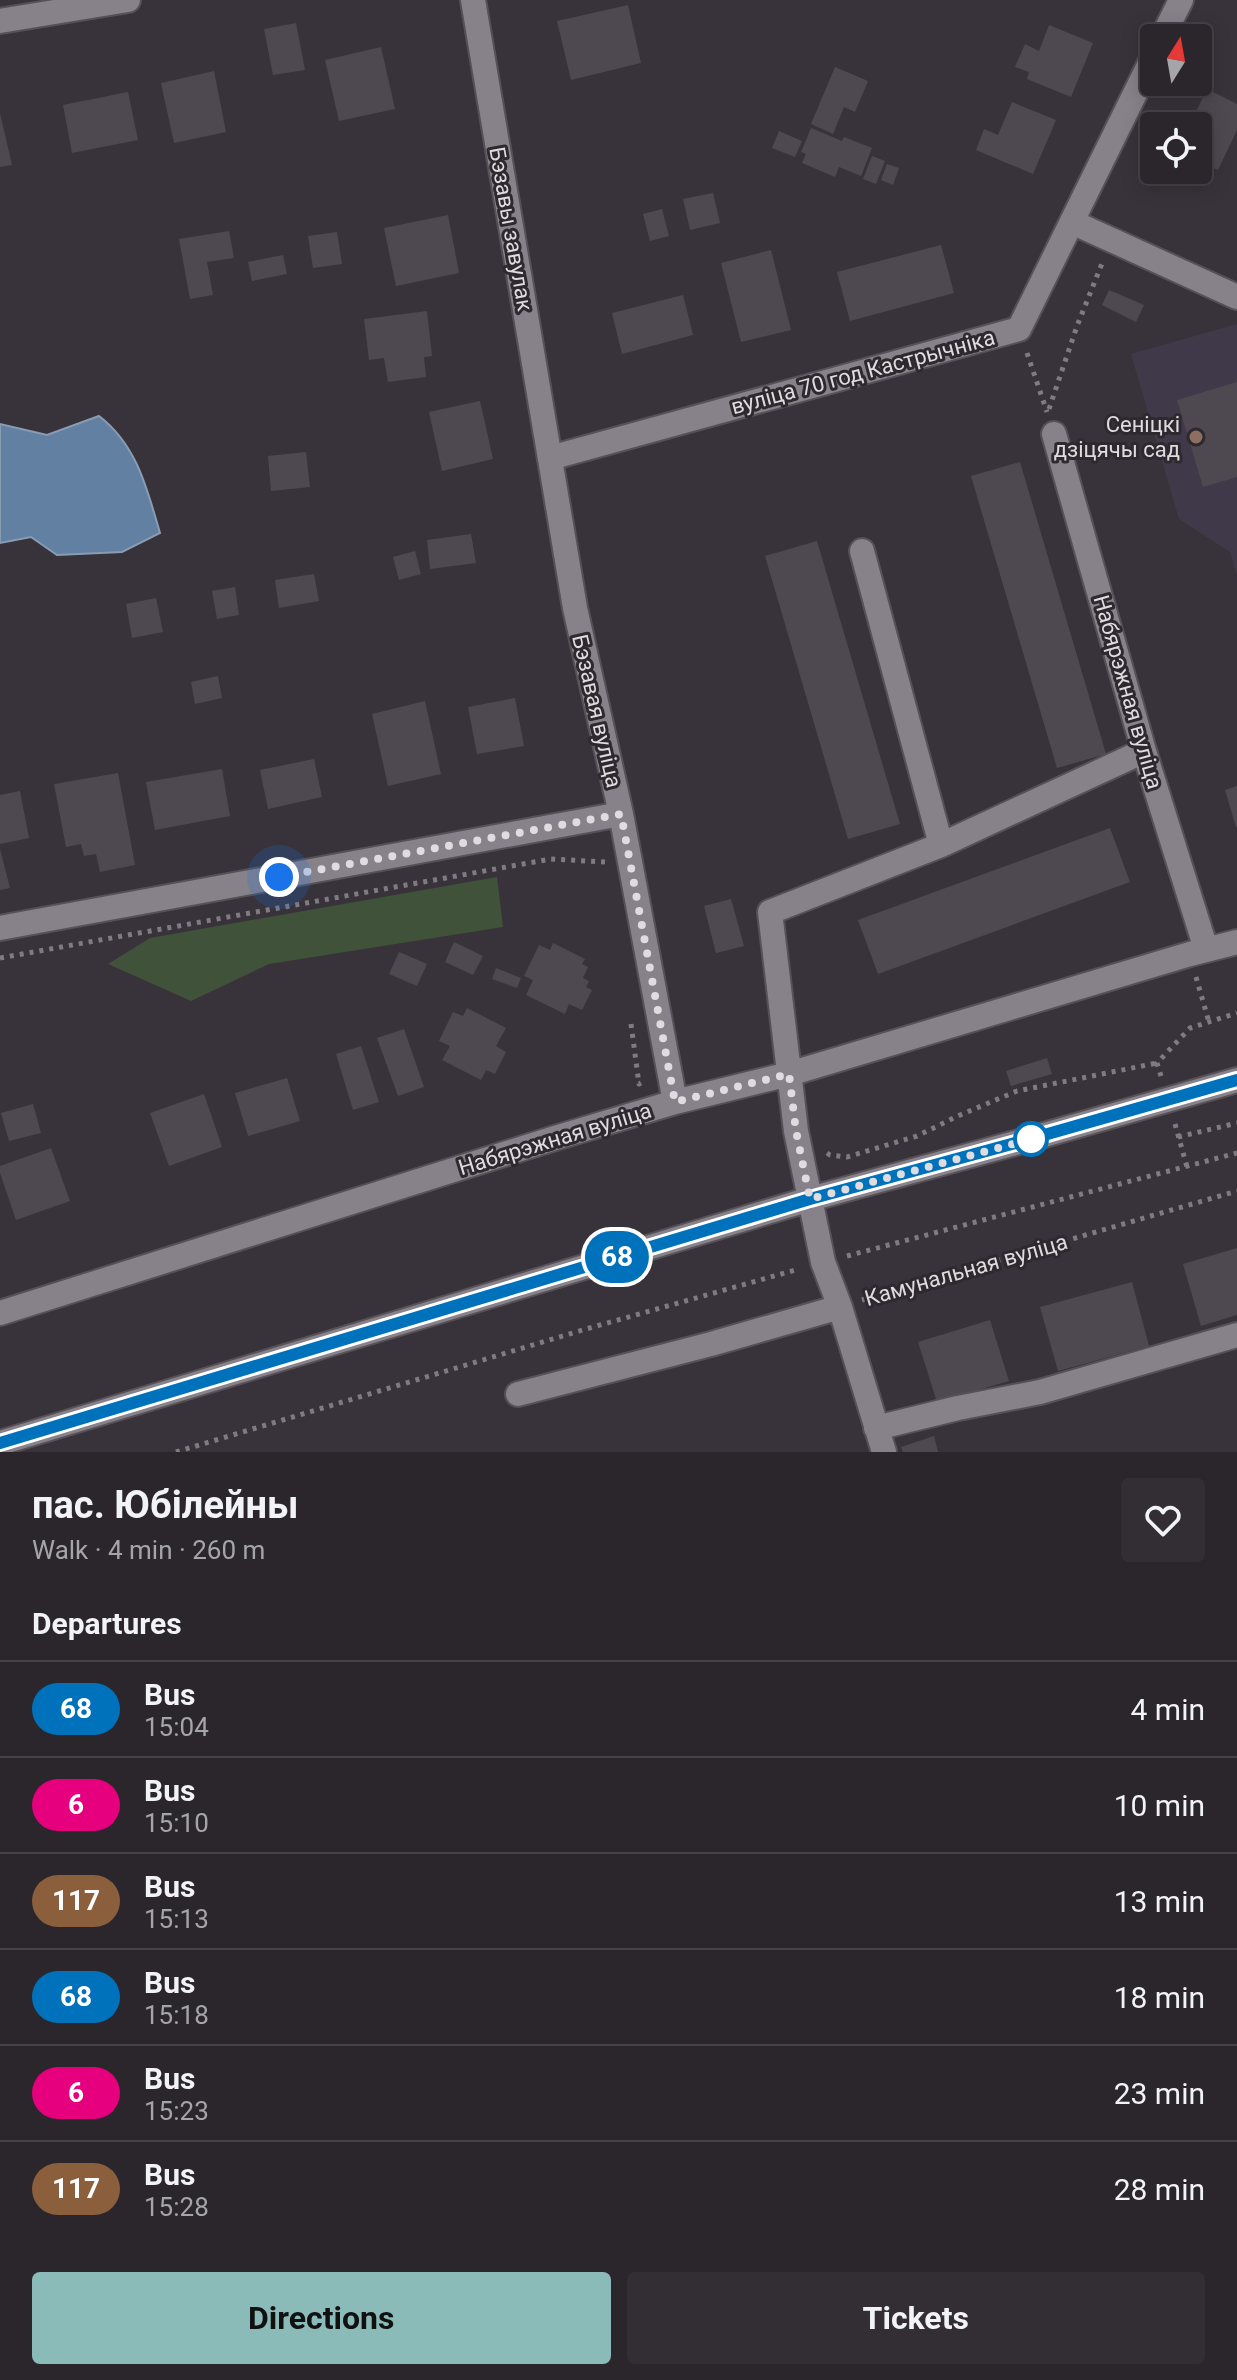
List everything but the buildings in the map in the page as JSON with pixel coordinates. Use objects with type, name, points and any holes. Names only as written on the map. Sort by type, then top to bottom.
[{"type":"street","points":[[0,21],[128,0]]},
{"type":"street","name":"Бэзавы завулак","points":[[473,0],[550,458]]},
{"type":"street","points":[[1169,24],[1181,0]]},
{"type":"street","name":"вуліца 70 год Кастрычніка","points":[[550,458],[1019,329],[1140,84]]},
{"type":"street","points":[[1072,222],[1237,297]]},
{"type":"street","name":"Набярэжная вуліца","points":[[1051,424],[1198,952]]},
{"type":"street","name":"Бэзавая вуліца","points":[[0,928],[621,814],[575,608],[550,458]]},
{"type":"street","points":[[862,551],[941,845]]},
{"type":"street","points":[[518,1394],[840,1307],[823,1262],[796,1131],[770,912],[941,845],[1144,751]]},
{"type":"street","points":[[621,814],[675,1102]]},
{"type":"street","name":"Набярэжная вуліца","points":[[0,1313],[675,1102],[789,1074],[1237,942]]},
{"type":"street","points":[[0,1443],[810,1199],[1237,1080]]},
{"type":"street","name":"Камунальная вуліца","points":[[840,1307],[884,1452]]},
{"type":"street","points":[[876,1428],[1040,1392],[1237,1335]]},
{"type":"path","points":[[1051,424],[1077,326],[1111,240]]},
{"type":"path","points":[[1019,329],[1051,424]]},
{"type":"path","points":[[0,958],[551,859],[607,862]]},
{"type":"path","points":[[1198,952],[1209,1022]]},
{"type":"path","points":[[1190,1028],[1237,1013]]},
{"type":"path","points":[[630,1020],[639,1084],[670,1077]]},
{"type":"path","points":[[824,1150],[830,1155],[847,1157],[917,1136],[1017,1091],[1157,1063]]},
{"type":"path","points":[[1178,1137],[1237,1123]]},
{"type":"path","points":[[176,1452],[586,1329],[823,1262],[1237,1153]]},
{"type":"path","name":"Камунальная вуліца","points":[[840,1307],[1237,1191]]},
{"type":"shaded area","name":"Сеніцкі дзіцячы сад","points":[[1237,324],[1237,575],[1230,552],[1179,519],[1131,354]]},
{"type":"green space","points":[[497,877],[503,927],[269,964],[191,1001],[108,964],[150,938]]},
{"type":"water","points":[[99,416],[132,454],[160,533],[122,552],[57,555],[31,537],[0,543],[0,424],[47,435]]},
{"type":"bus line","name":"68","points":[[0,1443],[810,1199],[1237,1080]]},
{"type":"place","name":"Сеніцкі дзіцячы сад","points":[[1196,437]]},
{"type":"route","points":[[279,877],[621,814],[675,1102],[789,1074],[796,1131],[810,1199],[1031,1139]]}]
